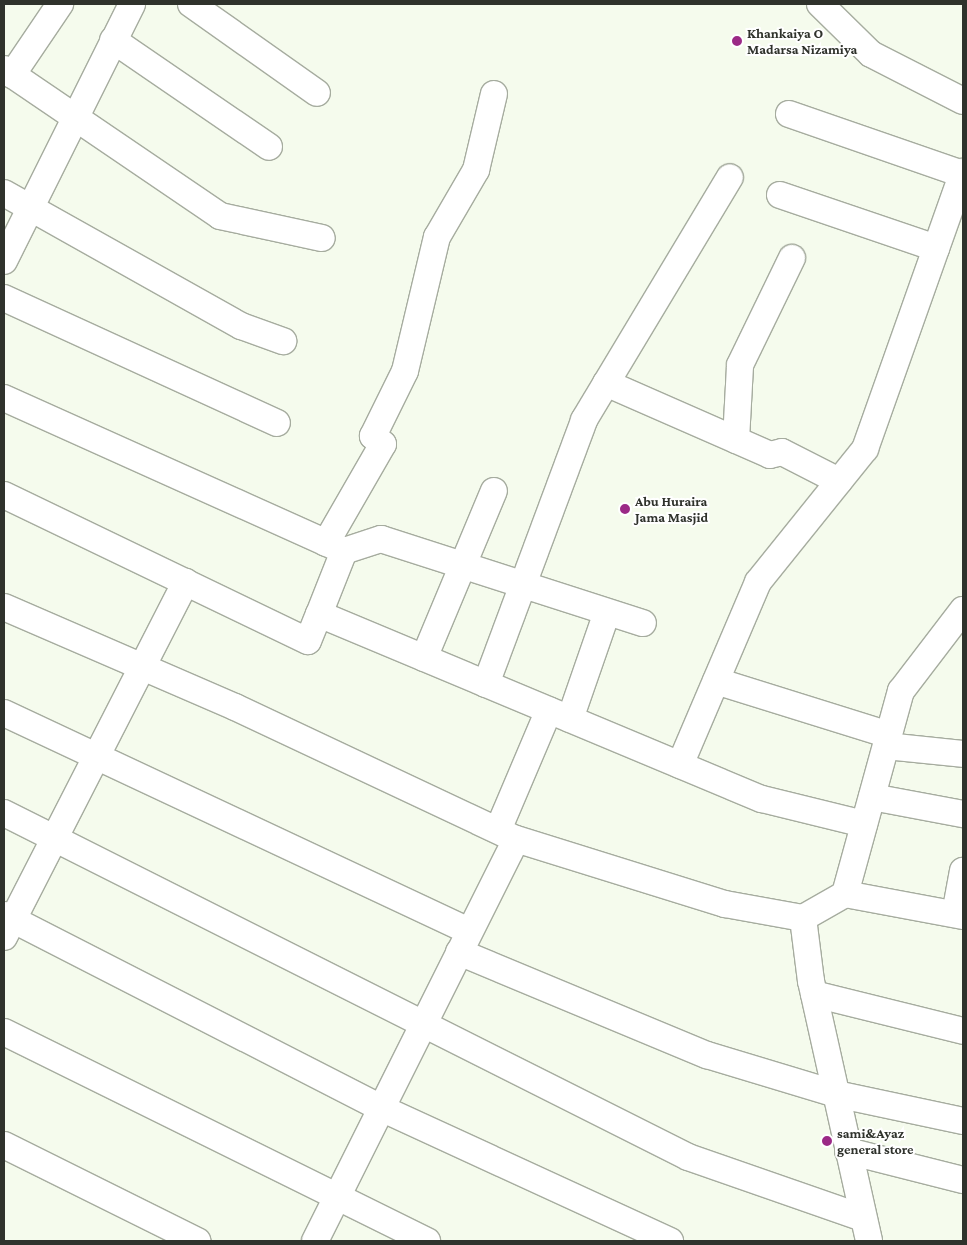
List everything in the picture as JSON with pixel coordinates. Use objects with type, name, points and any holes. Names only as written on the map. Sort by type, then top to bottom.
[{"type":"street","points":[[60,4],[8,72],[74,120],[220,216],[322,238]]},
{"type":"street","points":[[4,260],[132,4]]},
{"type":"street","points":[[191,4],[317,93]]},
{"type":"street","points":[[820,4],[872,54],[963,101]]},
{"type":"street","points":[[113,40],[268,147]]},
{"type":"street","points":[[4,494],[308,641],[319,614],[335,547],[383,444],[373,436],[405,372],[437,237],[476,170],[494,94]]},
{"type":"street","points":[[680,765],[758,582],[864,449],[963,173],[789,114]]},
{"type":"street","points":[[486,684],[526,586],[584,420],[730,177]]},
{"type":"street","points":[[4,193],[29,210],[241,326],[283,341]]},
{"type":"street","points":[[780,194],[936,248]]},
{"type":"street","points":[[736,440],[740,364],[792,258]]},
{"type":"street","points":[[4,298],[277,423]]},
{"type":"street","points":[[606,383],[770,455],[782,452],[839,480]]},
{"type":"street","points":[[4,398],[335,547],[382,539],[462,568],[643,623]]},
{"type":"street","points":[[424,658],[494,491]]},
{"type":"street","points":[[186,582],[145,666],[95,756],[57,837],[7,924],[383,1109],[670,1241]]},
{"type":"street","points":[[4,607],[145,666],[507,834],[725,904],[803,918],[846,894],[959,915],[963,871]]},
{"type":"street","points":[[846,894],[901,691],[963,610]]},
{"type":"street","points":[[315,1241],[426,1024],[464,941],[507,834],[559,714],[607,612]]},
{"type":"street","points":[[319,614],[762,799],[864,824]]},
{"type":"street","points":[[716,681],[888,740],[963,754]]},
{"type":"street","points":[[4,713],[95,756],[464,941],[707,1055],[836,1094],[963,1121]]},
{"type":"street","points":[[872,796],[963,814]]},
{"type":"street","points":[[4,813],[57,837],[688,1157],[866,1230]]},
{"type":"street","points":[[803,918],[814,994],[866,1230]]},
{"type":"street","points":[[814,994],[963,1031]]},
{"type":"street","points":[[4,1032],[337,1199],[427,1241]]},
{"type":"street","points":[[4,1145],[197,1241]]},
{"type":"street","points":[[848,1151],[963,1180]]},
{"type":"place","name":"Khankaiya O Madarsa Nizamiya","points":[[737,41]]},
{"type":"place","name":"Abu Huraira Jama Masjid","points":[[625,509]]},
{"type":"place","name":"sami&Ayaz general store","points":[[827,1141]]}]
